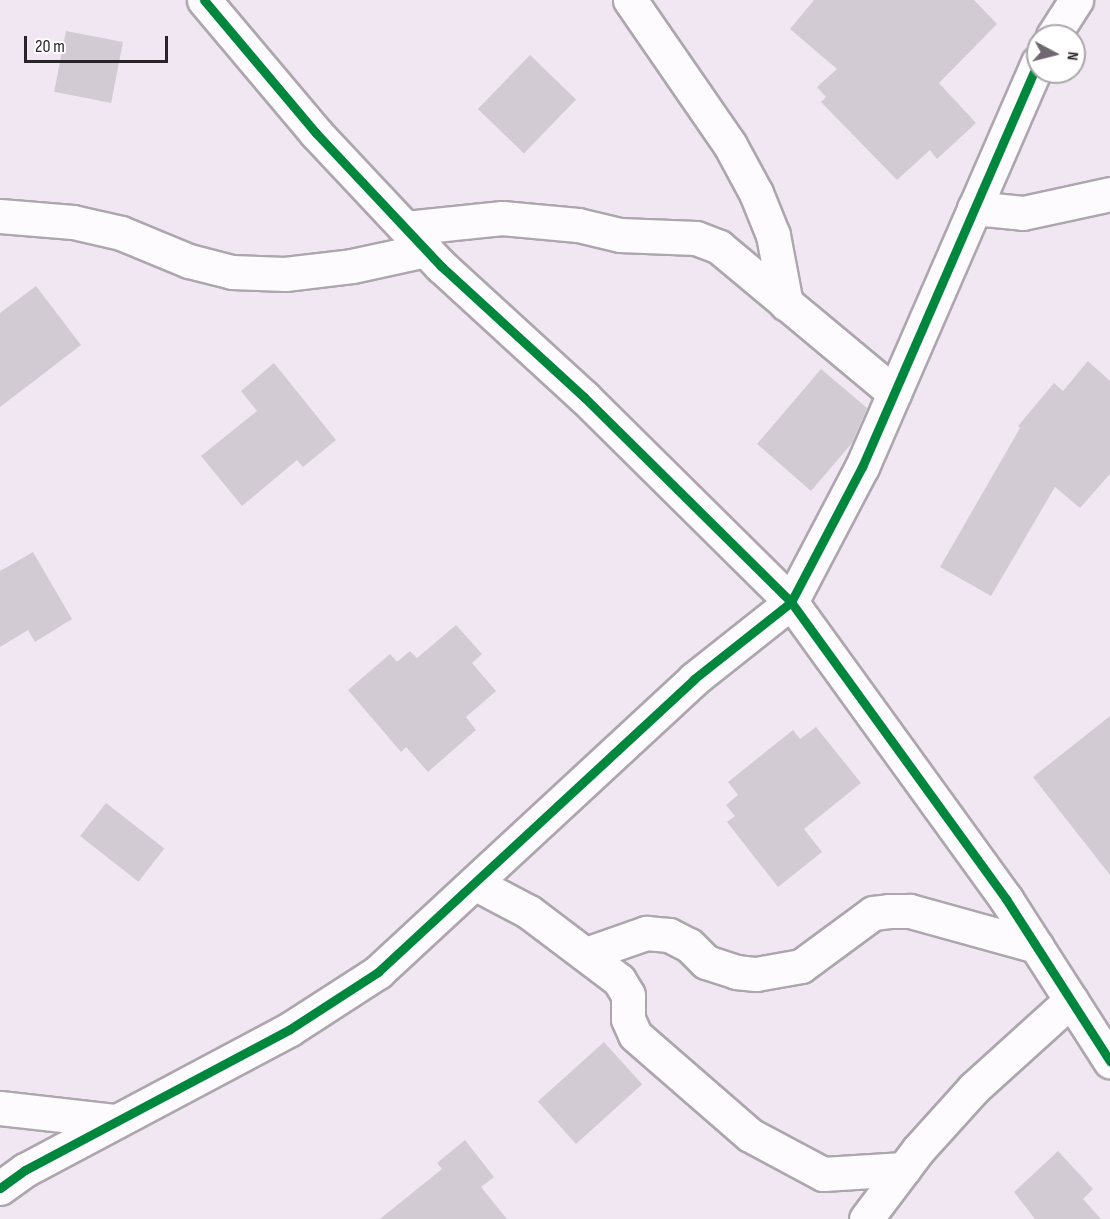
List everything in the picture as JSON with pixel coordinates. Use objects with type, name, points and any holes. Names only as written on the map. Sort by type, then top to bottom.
[{"type":"street","points":[[204,0],[315,133],[416,239],[584,397],[791,602],[1036,946],[1110,1061]]},
{"type":"street","points":[[630,0],[730,145],[756,193],[773,235],[786,304]]},
{"type":"street","points":[[1061,24],[1076,0]]},
{"type":"street","points":[[0,1188],[116,1121],[290,1029],[378,972],[476,884],[694,679],[791,602],[862,467],[1029,84]]},
{"type":"street","points":[[975,208],[1023,213],[1110,194]]},
{"type":"street","points":[[0,216],[73,222],[121,233],[189,261],[232,272],[285,274],[352,266],[416,239],[502,218],[578,225],[620,235],[696,238],[719,247],[894,393]]},
{"type":"street","points":[[476,884],[529,912],[619,980],[628,995],[628,1019],[635,1035],[750,1135],[823,1174],[904,1169]]},
{"type":"street","points":[[586,954],[646,933],[669,935],[689,945],[706,962],[736,972],[756,974],[801,966],[873,914],[889,911],[910,911],[1036,946]]},
{"type":"street","points":[[866,1219],[904,1169],[974,1088],[1071,1000]]},
{"type":"street","points":[[0,1108],[116,1121]]},
{"type":"building","points":[[814,0],[974,0],[997,24],[939,83],[976,123],[937,159],[930,150],[897,180],[821,102],[826,97],[817,87],[837,69],[790,29]]},
{"type":"building","points":[[66,31],[123,42],[111,103],[54,92]]},
{"type":"building","points":[[530,55],[576,99],[524,153],[478,109]]},
{"type":"building","points":[[36,286],[81,345],[0,407],[0,313]]},
{"type":"building","points":[[1088,361],[1110,381],[1110,474],[1080,508],[1055,487],[991,596],[940,567],[1020,428],[1018,426],[1054,383],[1063,391]]},
{"type":"building","points":[[274,363],[336,440],[303,467],[297,460],[242,506],[201,456],[257,411],[241,391]]},
{"type":"building","points":[[821,369],[867,408],[852,443],[811,491],[757,444]]},
{"type":"building","points":[[33,552],[72,619],[35,642],[28,630],[0,647],[0,571]]},
{"type":"building","points":[[456,625],[482,654],[472,663],[496,691],[466,717],[476,730],[428,772],[406,747],[401,752],[348,690],[390,654],[397,662],[410,651],[417,658]]},
{"type":"building","points":[[1110,716],[1110,875],[1033,777]]},
{"type":"building","points":[[816,727],[861,783],[804,829],[822,852],[778,887],[727,822],[735,816],[726,805],[738,795],[728,782],[793,730],[800,739]]},
{"type":"building","points":[[106,803],[164,849],[138,882],[80,836]]},
{"type":"building","points":[[604,1042],[642,1084],[576,1144],[538,1102]]},
{"type":"building","points":[[465,1140],[494,1177],[481,1187],[507,1219],[380,1219],[442,1169],[437,1163]]},
{"type":"building","points":[[1058,1151],[1093,1189],[1083,1199],[1101,1219],[1035,1219],[1014,1192]]},
{"type":"cycle path","points":[[204,0],[316,133],[441,266],[584,397],[791,602],[1006,899],[1110,1061]]},
{"type":"cycle path","points":[[0,1188],[25,1170],[290,1029],[378,972],[694,679],[791,602],[862,467],[1029,84]]}]
